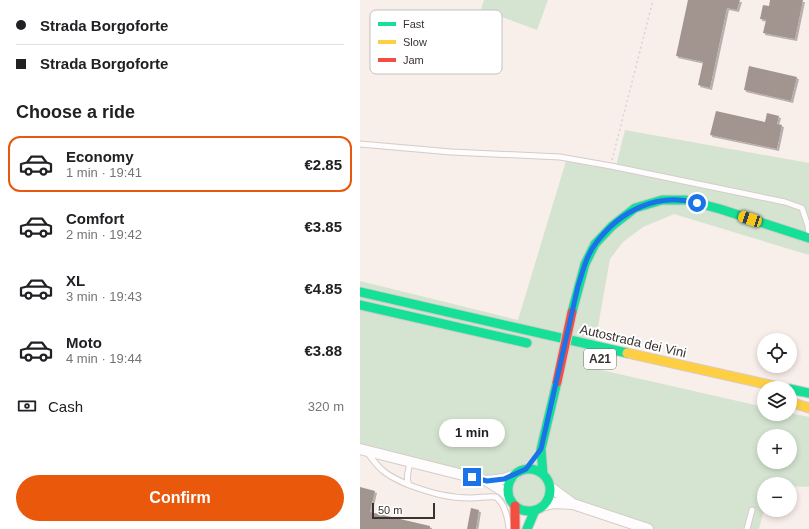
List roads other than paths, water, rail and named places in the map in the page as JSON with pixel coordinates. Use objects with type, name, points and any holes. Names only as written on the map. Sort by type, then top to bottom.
[{"type":"main road","points":[[543,474],[541,449],[572,312],[585,264],[595,244],[612,226],[635,208],[662,200],[686,200],[720,209],[809,238]]},
{"type":"main road","name":"Autostrada dei Vini","points":[[360,292],[757,382]]},
{"type":"main road","points":[[360,305],[539,346]]},
{"type":"main road","name":"Autostrada dei Vini","points":[[554,349],[569,352]]},
{"type":"main road","points":[[797,390],[809,393]]},
{"type":"main road","points":[[797,404],[809,407]]},
{"type":"main road","points":[[540,508],[525,511],[515,506],[509,497],[508,486],[515,474],[526,469],[541,449]]},
{"type":"main road","points":[[526,469],[535,470],[543,474],[549,482],[550,487],[549,496],[527,529]]},
{"type":"main road","points":[[515,506],[515,529]]},
{"type":"street","points":[[363,450],[487,481],[503,490],[509,497]]},
{"type":"street","points":[[487,481],[504,479],[515,474]]},
{"type":"street","points":[[550,487],[573,504]]},
{"type":"street","points":[[540,508],[554,503],[573,504],[648,529]]},
{"type":"lane","points":[[360,144],[451,152],[560,157],[785,202],[802,208],[808,226],[809,238]]},
{"type":"lane","points":[[363,450],[377,466],[391,477],[434,494],[472,498],[496,497],[500,500],[507,517],[509,529]]},
{"type":"lane","points":[[409,485],[407,476],[410,462]]},
{"type":"lane","points":[[747,529],[752,510]]}]
